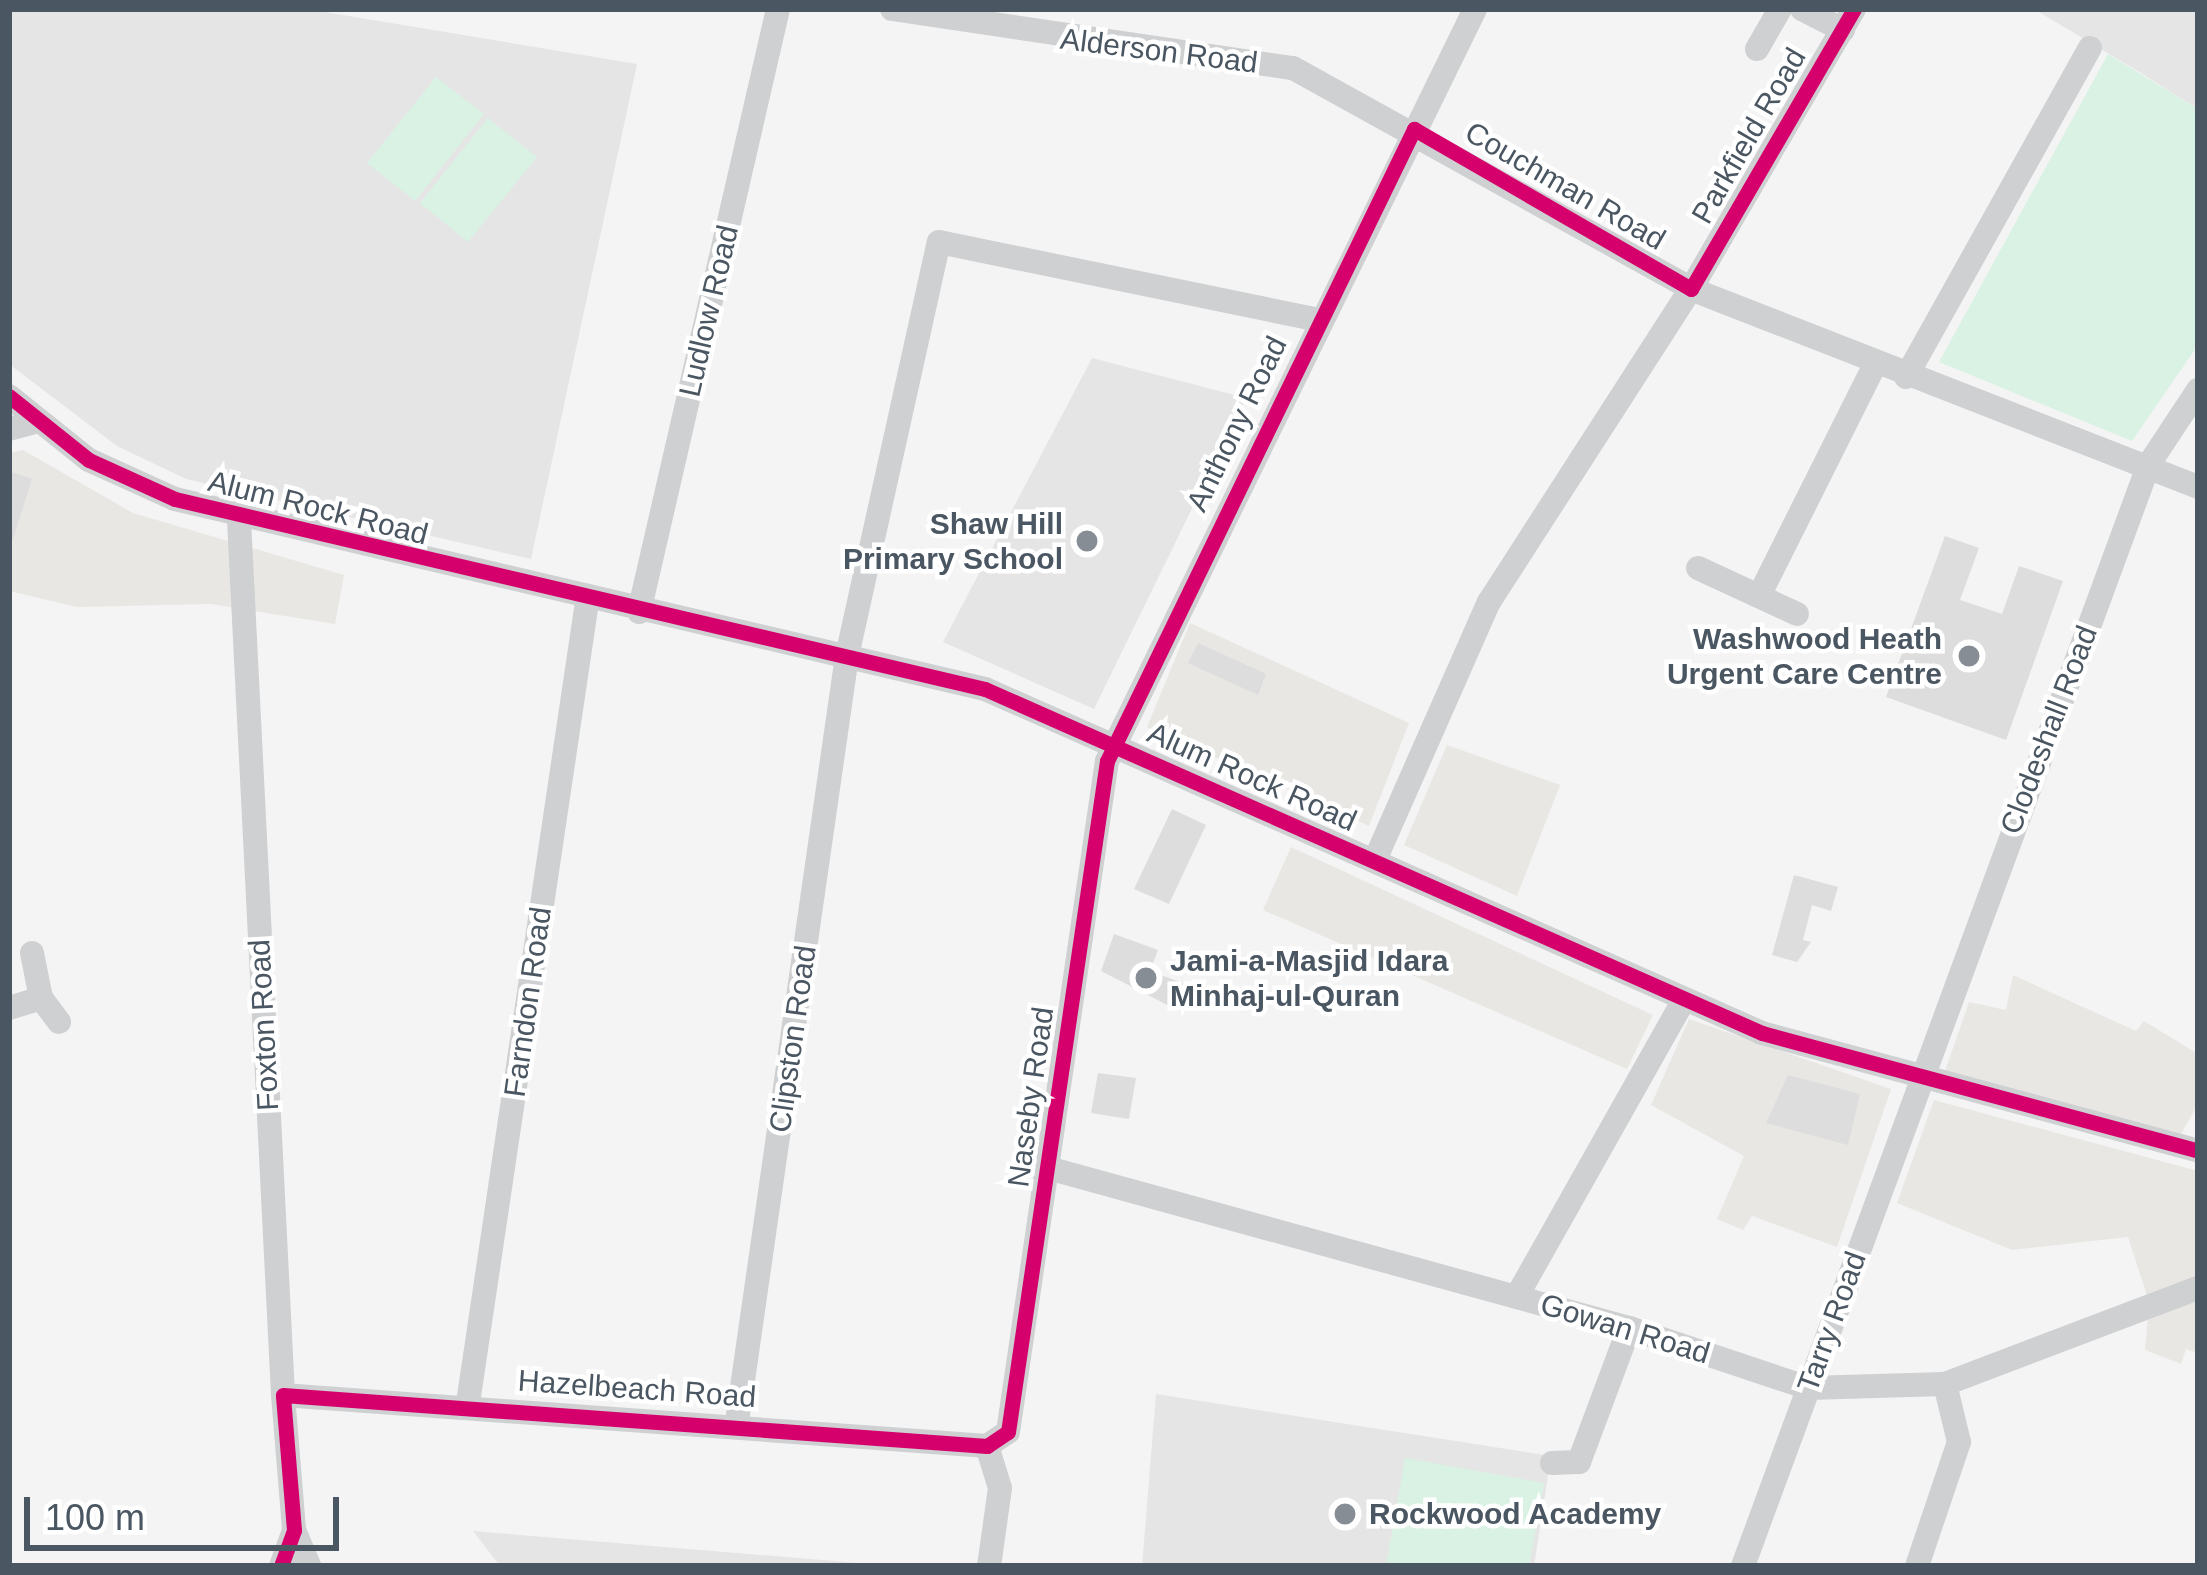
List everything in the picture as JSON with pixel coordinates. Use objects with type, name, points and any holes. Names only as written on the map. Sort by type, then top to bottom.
[{"type":"street","name":"Ludlow Road","points":[[639,612],[778,9]]},
{"type":"street","name":"Alderson Road","points":[[892,9],[1293,68],[1414,129]]},
{"type":"street","name":"Anthony Road","points":[[1112,745],[1475,9]]},
{"type":"street","points":[[1757,49],[1780,9]]},
{"type":"street","points":[[1802,9],[1848,19]]},
{"type":"street","name":"Parkfield Road","points":[[1375,860],[1489,602],[1691,289],[1848,19]]},
{"type":"street","points":[[1906,377],[2090,48]]},
{"type":"street","name":"Couchman Road","points":[[1414,129],[1691,289],[1874,365],[2149,464],[2198,487]]},
{"type":"street","name":"Clipston Road","points":[[737,1422],[847,656],[939,242],[1318,320]]},
{"type":"street","points":[[1759,596],[1874,365]]},
{"type":"street","name":"Clodeshall Road","points":[[1919,1079],[2149,464],[2198,390]]},
{"type":"street","name":"Alum Rock Road","points":[[9,396],[89,460],[238,520],[986,689],[1683,1001],[1919,1079],[2198,1151]]},
{"type":"street","points":[[9,429],[38,421]]},
{"type":"street","name":"Foxton Road","points":[[238,520],[294,1530]]},
{"type":"street","points":[[1698,568],[1797,614]]},
{"type":"street","name":"Farndon Road","points":[[468,1403],[586,602]]},
{"type":"street","name":"Naseby Road","points":[[987,1446],[1008,1432],[1112,745]]},
{"type":"street","points":[[32,953],[41,998],[59,1022]]},
{"type":"street","points":[[9,1008],[41,998]]},
{"type":"street","points":[[1517,1296],[1683,1001]]},
{"type":"street","name":"Tarry Road","points":[[1743,1566],[1919,1079]]},
{"type":"street","name":"Gowan Road","points":[[1048,1168],[1630,1328],[1808,1388],[1945,1384],[2198,1288]]},
{"type":"street","points":[[1552,1463],[1579,1462],[1630,1328]]},
{"type":"street","points":[[1917,1566],[1959,1442],[1945,1384]]},
{"type":"street","name":"Hazelbeach Road","points":[[283,1395],[737,1422],[987,1446]]},
{"type":"street","points":[[987,1446],[1000,1488],[989,1566]]},
{"type":"street","points":[[281,1566],[294,1530]]},
{"type":"street","points":[[294,1530],[309,1566]]},
{"type":"shaded area","points":[[9,9],[307,9],[637,64],[531,559],[186,479],[117,446],[9,364]]},
{"type":"shaded area","points":[[2034,9],[2198,9],[2198,109],[2141,73]]},
{"type":"shaded area","name":"Shaw Hill Primary School","points":[[1092,358],[1246,398],[1094,709],[943,642]]},
{"type":"shaded area","points":[[23,450],[133,513],[344,575],[335,624],[211,604],[77,607],[9,591],[9,453]]},
{"type":"shaded area","points":[[1190,623],[1409,723],[1369,826],[1147,727]]},
{"type":"shaded area","points":[[1447,745],[1560,785],[1517,896],[1404,845]]},
{"type":"shaded area","points":[[1291,847],[1653,1015],[1627,1069],[1263,910]]},
{"type":"shaded area","points":[[2013,975],[2136,1031],[2144,1021],[2198,1054],[2198,1104],[2181,1134],[1945,1071],[1969,1002],[2006,1010]]},
{"type":"shaded area","points":[[1689,1019],[1891,1089],[1837,1247],[1752,1216],[1743,1230],[1717,1219],[1744,1156],[1651,1105]]},
{"type":"shaded area","points":[[1934,1100],[2198,1171],[2198,1353],[2186,1349],[2181,1364],[2145,1350],[2149,1302],[2128,1237],[2012,1250],[1897,1203]]},
{"type":"shaded area","name":"Rockwood Academy","points":[[1156,1394],[1551,1456],[1534,1566],[1142,1566]]},
{"type":"shaded area","points":[[473,1531],[895,1566],[500,1566]]},
{"type":"green space","points":[[2108,54],[2198,109],[2198,345],[2132,441],[1939,362]]},
{"type":"green space","points":[[436,77],[484,114],[415,201],[367,163]]},
{"type":"green space","points":[[488,118],[537,157],[468,242],[420,203]]},
{"type":"green space","points":[[1405,1458],[1544,1483],[1529,1566],[1386,1566]]},
{"type":"building","points":[[9,471],[32,479],[13,539],[9,539]]},
{"type":"building","name":"Washwood Heath Urgent Care Centre","points":[[1945,536],[1979,548],[1960,600],[2002,614],[2019,566],[2063,581],[2006,740],[1886,697]]},
{"type":"building","points":[[1198,643],[1266,674],[1258,695],[1188,663]]},
{"type":"building","points":[[1172,809],[1206,825],[1169,904],[1134,889]]},
{"type":"building","points":[[1794,875],[1838,887],[1831,911],[1812,905],[1803,940],[1811,942],[1797,962],[1772,955]]},
{"type":"building","name":"Jami-a-Masjid Idara Minhaj-ul-Quran","points":[[1114,934],[1158,950],[1150,971],[1191,986],[1181,1012],[1101,971]]},
{"type":"building","points":[[1098,1073],[1136,1078],[1129,1119],[1091,1113]]},
{"type":"building","points":[[1788,1075],[1860,1094],[1848,1145],[1766,1123]]},
{"type":"cycle path","points":[[281,1566],[294,1530],[283,1395],[987,1446],[1008,1432],[1107,761],[1414,129],[1691,289],[1854,9]]},
{"type":"cycle path","points":[[9,396],[89,460],[175,499],[985,689],[1762,1033],[2198,1151]]},
{"type":"place","name":"Shaw Hill Primary School","points":[[1087,541]]},
{"type":"place","name":"Washwood Heath Urgent Care Centre","points":[[1969,656]]},
{"type":"place","name":"Jami-a-Masjid Idara Minhaj-ul-Quran","points":[[1146,978]]},
{"type":"place","name":"Rockwood Academy","points":[[1345,1514]]}]
